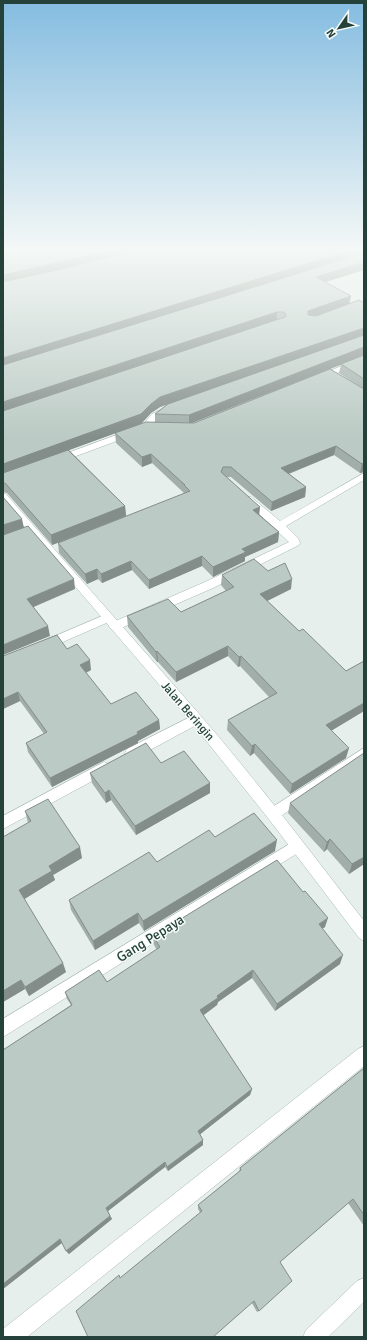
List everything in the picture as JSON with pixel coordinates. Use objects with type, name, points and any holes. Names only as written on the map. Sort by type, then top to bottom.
[{"type":"street","points":[[310,381],[364,360]]},
{"type":"street","points":[[330,373],[341,380]]},
{"type":"street","points":[[145,428],[155,416],[164,410],[176,406]]},
{"type":"street","points":[[46,463],[145,428],[158,428]]},
{"type":"street","points":[[279,526],[364,476]]},
{"type":"street","points":[[38,648],[209,585],[295,543],[294,540],[279,526],[238,490]]},
{"type":"street","name":"Jalan Beringin","points":[[3,496],[28,531],[54,550],[111,622],[196,718],[273,814],[364,933]]},
{"type":"street","points":[[3,823],[196,718]]},
{"type":"street","points":[[273,814],[364,753]]},
{"type":"street","name":"Gang Pepaya","points":[[3,1029],[296,846]]},
{"type":"street","points":[[10,1337],[364,1055]]},
{"type":"street","points":[[313,1337],[364,1288]]},
{"type":"building","points":[[3,314],[146,314],[3,358]]},
{"type":"building","points":[[169,314],[272,314],[3,402],[3,365]]},
{"type":"building","points":[[285,314],[308,314],[308,315],[316,316],[323,314],[364,314],[364,328],[160,397],[141,414],[3,464],[3,411],[285,317]]},
{"type":"building","points":[[364,335],[364,347],[189,415],[155,414],[168,404]]},
{"type":"building","points":[[364,355],[364,379],[341,364]]},
{"type":"building","points":[[330,369],[364,389],[364,463],[362,464],[336,446],[281,468],[306,487],[272,502],[231,467],[223,467],[221,472],[260,507],[253,510],[279,532],[242,549],[246,552],[213,567],[202,556],[149,580],[131,561],[101,574],[97,569],[85,574],[58,543],[190,491],[151,454],[142,457],[115,433],[146,422],[194,423]]},
{"type":"building","points":[[68,450],[125,506],[51,535],[5,483],[3,483],[3,473]]},
{"type":"building","points":[[3,497],[22,519],[3,525]]},
{"type":"building","points":[[28,526],[74,579],[27,599],[48,626],[3,645],[3,535]]},
{"type":"building","points":[[254,559],[268,571],[285,563],[292,579],[260,594],[299,631],[303,629],[346,671],[364,661],[364,703],[326,725],[349,748],[292,784],[255,744],[252,746],[228,720],[277,693],[241,656],[239,657],[228,646],[176,672],[157,651],[156,652],[127,616],[168,599],[181,612],[234,587],[222,575]]},
{"type":"building","points":[[57,635],[67,649],[77,644],[90,660],[80,665],[111,704],[136,692],[159,720],[137,732],[138,734],[50,778],[26,743],[47,732],[18,692],[3,699],[3,656]]},
{"type":"building","points":[[146,743],[161,763],[184,751],[210,783],[135,826],[109,790],[105,793],[90,773]]},
{"type":"building","points":[[364,753],[364,857],[352,864],[330,839],[327,842],[290,803]]},
{"type":"building","points":[[48,799],[80,847],[49,866],[52,871],[19,890],[63,963],[25,987],[21,980],[3,991],[3,837],[31,821],[25,811]]},
{"type":"building","points":[[254,813],[277,840],[143,921],[138,913],[93,941],[69,900],[149,852],[157,862],[209,830],[215,837]]},
{"type":"building","points":[[277,860],[303,892],[305,891],[328,918],[319,924],[343,955],[277,1004],[253,970],[217,996],[218,998],[200,1010],[252,1089],[198,1131],[203,1140],[167,1167],[165,1162],[106,1208],[110,1216],[66,1251],[60,1239],[3,1284],[3,1050],[72,1005],[65,992],[99,970],[107,982],[160,947],[153,936]]},
{"type":"building","points":[[364,1068],[364,1215],[353,1199],[280,1262],[292,1281],[259,1311],[254,1301],[213,1337],[88,1337],[76,1311],[119,1275],[120,1278],[202,1211],[198,1205],[241,1170],[240,1168]]}]
